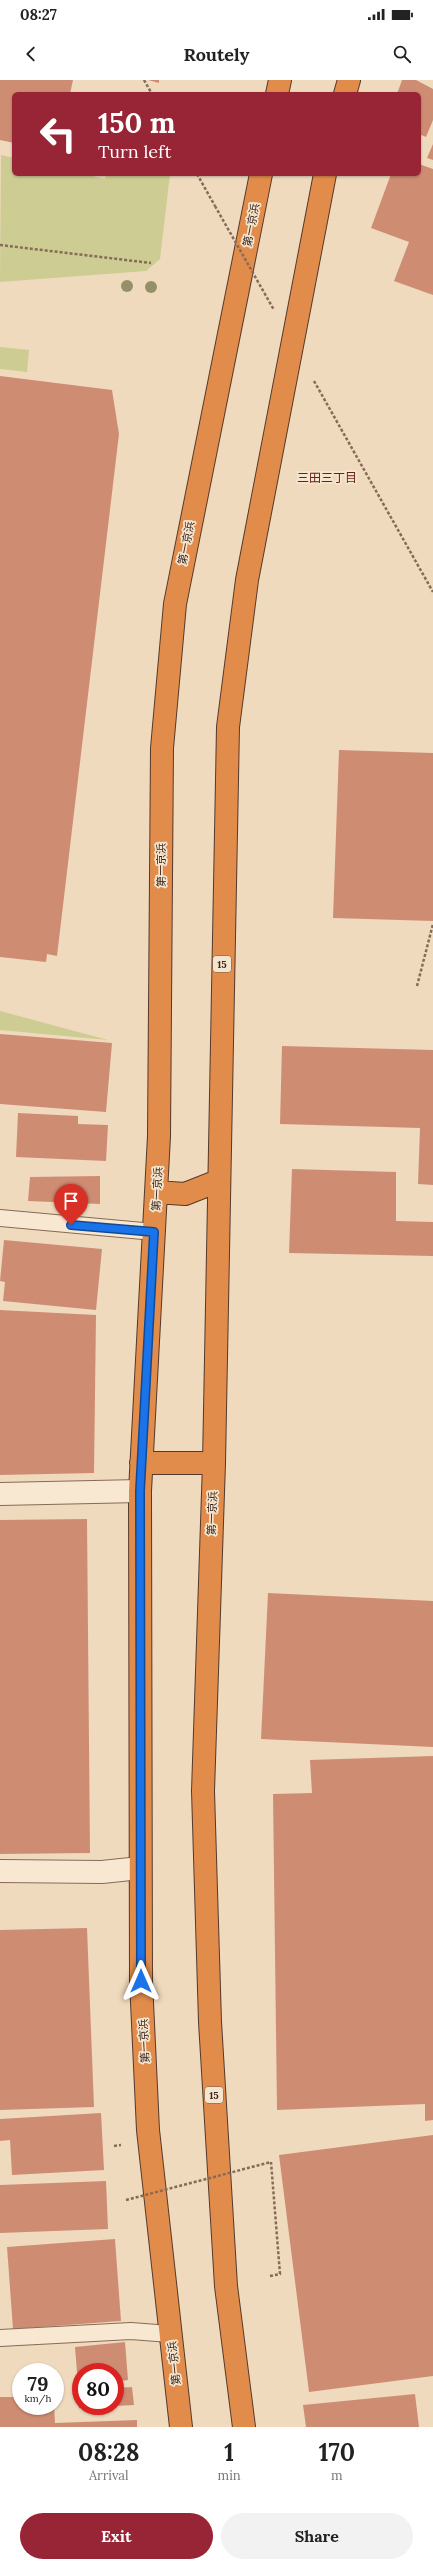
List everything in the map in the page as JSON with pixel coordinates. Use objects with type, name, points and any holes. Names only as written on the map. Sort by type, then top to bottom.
[{"type":"highway","points":[[277,92],[280,80]]},
{"type":"highway","points":[[346,92],[349,80]]},
{"type":"highway","name":"第一京浜","points":[[180,2427],[148,2130],[141,1981],[140,1491],[159,1136],[162,748],[175,604],[261,176]]},
{"type":"highway","name":"第一京浜","points":[[244,2427],[226,2286],[210,2022],[203,1791],[214,1463],[218,1181],[228,727],[246,580],[324,176]]},
{"type":"highway","points":[[156,1192],[185,1194],[218,1181]]},
{"type":"highway","points":[[141,1463],[214,1463]]},
{"type":"street","points":[[0,1494],[140,1491]]},
{"type":"street","points":[[0,1871],[102,1872],[140,1868]]},
{"type":"lane","points":[[0,1218],[154,1232]]},
{"type":"lane","points":[[0,2338],[130,2331],[170,2334]]},
{"type":"path","points":[[144,80],[151,92]]},
{"type":"path","points":[[198,176],[278,317]]},
{"type":"path","points":[[0,245],[150,263]]},
{"type":"path","points":[[313,379],[433,592]]},
{"type":"path","points":[[417,986],[433,924]]},
{"type":"path","points":[[114,2146],[121,2145]]},
{"type":"path","points":[[126,2200],[271,2162],[280,2274],[270,2276]]},
{"type":"shaded area","points":[[1,155],[12,158],[12,176],[92,176],[105,179],[106,176],[170,176],[160,259],[146,271],[0,282]]},
{"type":"shaded area","points":[[0,347],[29,350],[27,372],[0,369]]},
{"type":"shaded area","points":[[0,1011],[108,1040],[0,1030]]},
{"type":"building","points":[[0,80],[73,80],[70,92],[12,92],[12,143],[0,140]]},
{"type":"building","points":[[148,80],[159,80],[159,83]]},
{"type":"building","points":[[402,80],[416,80],[433,89],[433,120],[426,137],[421,135],[421,92],[398,92]]},
{"type":"building","points":[[433,144],[433,160],[427,158]]},
{"type":"building","points":[[421,165],[433,169],[433,295],[394,281],[409,242],[371,228],[390,176],[421,176]]},
{"type":"building","points":[[0,376],[112,390],[119,434],[57,956],[47,954],[46,962],[0,957]]},
{"type":"building","points":[[339,750],[433,753],[433,921],[333,918]]},
{"type":"building","points":[[0,1034],[112,1043],[106,1112],[0,1104]]},
{"type":"building","points":[[282,1046],[433,1050],[433,1185],[418,1184],[420,1128],[280,1124]]},
{"type":"building","points":[[18,1113],[78,1116],[78,1124],[108,1125],[106,1161],[16,1157]]},
{"type":"building","points":[[292,1169],[396,1172],[396,1221],[433,1222],[433,1256],[289,1253]]},
{"type":"building","points":[[100,1176],[100,1204],[28,1201],[30,1177]]},
{"type":"building","points":[[4,1240],[102,1249],[96,1310],[3,1301],[5,1282],[0,1281]]},
{"type":"building","points":[[0,1310],[96,1315],[94,1473],[0,1475]]},
{"type":"building","points":[[87,1519],[90,1853],[0,1854],[0,1520]]},
{"type":"building","points":[[268,1593],[433,1601],[433,1747],[261,1739]]},
{"type":"building","points":[[433,1756],[433,2120],[425,2121],[425,2104],[277,2110],[273,1794],[312,1793],[310,1760]]},
{"type":"building","points":[[87,1928],[94,2107],[0,2110],[0,1930]]},
{"type":"building","points":[[101,2113],[104,2170],[12,2175],[10,2140],[0,2141],[0,2119]]},
{"type":"building","points":[[433,2135],[433,2376],[309,2392],[279,2155]]},
{"type":"building","points":[[106,2181],[108,2229],[0,2233],[0,2185]]},
{"type":"building","points":[[115,2239],[121,2321],[13,2329],[7,2247]]},
{"type":"building","points":[[125,2342],[128,2380],[124,2381],[124,2363],[76,2363],[75,2347]]},
{"type":"building","points":[[124,2387],[132,2387],[134,2405],[124,2406]]},
{"type":"building","points":[[415,2394],[419,2427],[306,2427],[303,2405]]},
{"type":"building","points":[[0,2397],[12,2397],[12,2415],[55,2415],[55,2423],[137,2420],[137,2427],[0,2427]]},
{"type":"district","name":"三田三丁目","points":[[327,478]]},
{"type":"route","points":[[71,1225],[154,1232],[140,1491],[141,1981]]}]
